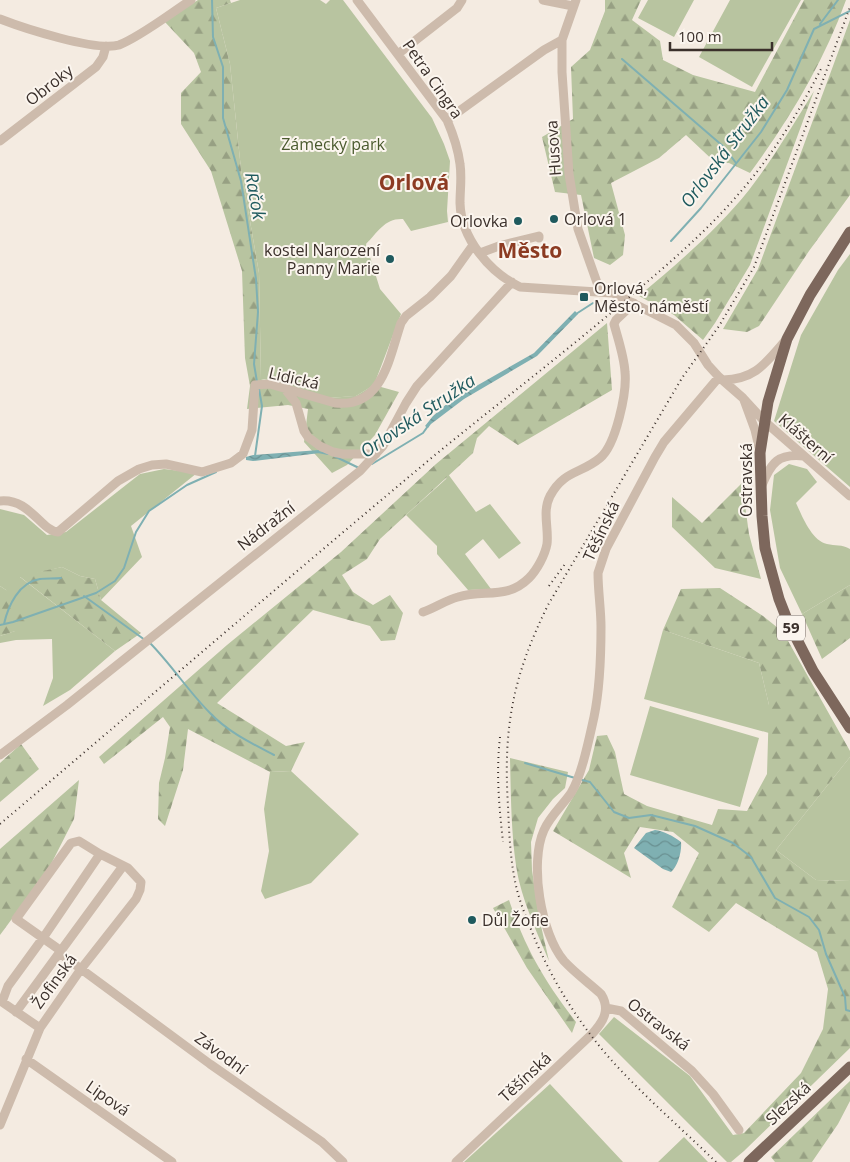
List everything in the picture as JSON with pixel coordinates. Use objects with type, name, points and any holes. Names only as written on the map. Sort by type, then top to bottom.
[{"type":"main road","name":"Ostravská","points":[[850,232],[810,294],[787,339],[774,377],[764,421],[760,453],[760,488],[765,548],[779,599],[788,622],[813,671],[850,728]]},
{"type":"main road","name":"Slezská","points":[[749,1162],[850,1067]]},
{"type":"street","points":[[0,19],[43,34],[112,46],[125,42],[191,0]]},
{"type":"street","points":[[398,54],[457,8],[462,0]]},
{"type":"street","points":[[543,0],[574,3]]},
{"type":"street","name":"Petra Cingra","points":[[362,2],[447,120],[454,137],[461,166],[460,203],[463,221],[473,245],[480,253],[520,287],[614,293],[663,317],[683,331],[694,343],[708,365],[764,421]]},
{"type":"street","name":"Husova","points":[[574,3],[562,40],[562,72],[569,174],[578,229],[600,291]]},
{"type":"street","points":[[447,120],[544,50],[562,40]]},
{"type":"street","name":"Obroky","points":[[0,141],[96,67],[103,57],[106,46]]},
{"type":"street","points":[[480,253],[499,246],[539,236],[539,238]]},
{"type":"street","name":"Lidická","points":[[0,501],[13,500],[32,512],[53,532],[58,532],[118,481],[138,469],[166,464],[202,472],[231,463],[243,454],[252,430],[255,385],[270,384],[335,403],[346,404],[358,401],[376,389],[382,378],[401,323],[406,316],[430,297],[451,276],[473,245]]},
{"type":"street","name":"Nádražní","points":[[0,754],[74,700],[339,488],[376,454],[383,446],[412,393],[512,282]]},
{"type":"street","points":[[423,612],[458,597],[509,592],[530,578],[547,544],[546,510],[549,498],[556,486],[570,473],[596,461],[608,450],[618,422],[626,373],[614,324],[634,303]]},
{"type":"street","points":[[721,379],[740,378],[752,374],[771,358],[787,339]]},
{"type":"street","name":"Těšínská","points":[[576,783],[594,717],[598,682],[601,634],[598,573],[601,562],[606,549],[660,450],[721,379]]},
{"type":"street","points":[[285,389],[296,403],[304,431],[308,437],[320,446],[343,454],[376,454]]},
{"type":"street","name":"Petra Cingra","points":[[743,398],[755,430],[760,453]]},
{"type":"street","name":"Klášterní","points":[[764,421],[850,496]]},
{"type":"street","points":[[760,488],[767,472],[780,458],[804,456]]},
{"type":"street","name":"Ostravská","points":[[576,783],[543,831],[540,845],[539,894],[550,939],[564,960],[601,994],[606,1008],[622,1011],[692,1071],[739,1130]]},
{"type":"street","name":"Závodní","points":[[100,854],[80,841],[71,843],[16,919],[210,1064],[322,1142],[343,1162]]},
{"type":"street","points":[[16,1012],[125,867],[100,854],[8,986],[2,1002],[16,1012],[40,1028]]},
{"type":"street","name":"Žofinská","points":[[0,1125],[26,1058],[40,1028],[81,969],[136,899],[141,882],[125,867]]},
{"type":"street","name":"Těšínská","points":[[456,1162],[592,1034],[604,1020],[606,1008]]},
{"type":"street","name":"Lipová","points":[[26,1058],[172,1162]]},
{"type":"green space","points":[[198,0],[230,0],[231,3],[216,8],[230,64],[241,169],[259,273],[261,379],[328,398],[356,396],[374,385],[399,392],[375,435],[347,465],[332,473],[304,442],[308,409],[288,405],[247,409],[250,386],[245,358],[242,271],[211,171],[181,124],[181,93],[201,72],[194,53],[164,21]]},
{"type":"green space","name":"Zámecký park","points":[[240,0],[320,0],[326,4],[330,0],[343,0],[432,118],[450,161],[448,222],[411,231],[403,219],[397,219],[382,227],[366,244],[380,289],[401,314],[374,385],[356,396],[328,398],[261,379],[259,273],[241,169],[230,64],[216,8]]},
{"type":"green space","points":[[605,0],[641,0],[632,20],[660,41],[663,60],[693,75],[755,92],[804,0],[846,0],[827,46],[804,90],[750,173],[729,163],[723,163],[719,166],[686,135],[659,158],[611,183],[625,235],[623,255],[610,265],[594,258],[581,195],[555,192],[542,137],[573,119],[571,67],[590,50],[605,11]]},
{"type":"green space","points":[[648,0],[694,0],[674,37],[638,18]]},
{"type":"green space","points":[[730,0],[801,0],[752,87],[699,57]]},
{"type":"green space","points":[[850,20],[850,195],[809,251],[759,326],[747,332],[723,329],[758,269]]},
{"type":"green space","points":[[814,91],[750,265],[703,340],[674,315],[639,296],[697,246],[737,205],[783,142]]},
{"type":"green space","points":[[850,254],[850,487],[774,421],[801,335],[838,270]]},
{"type":"green space","points":[[607,323],[612,390],[518,445],[489,426],[477,438],[473,453],[380,539],[367,559],[342,575],[353,592],[373,605],[390,595],[403,613],[395,640],[381,641],[370,626],[313,610],[217,703],[286,746],[305,742],[291,771],[270,772],[188,729],[183,770],[165,826],[158,819],[159,783],[170,727],[163,717],[104,764],[99,757],[227,645],[341,552],[436,464]]},
{"type":"green space","points":[[789,464],[807,469],[817,482],[796,503],[812,533],[822,542],[850,549],[850,585],[802,614],[780,568],[770,510],[774,475]]},
{"type":"green space","points":[[164,469],[197,473],[131,526],[142,557],[101,600],[95,579],[80,576],[62,567],[20,577],[115,651],[70,690],[43,706],[53,678],[52,639],[16,640],[0,643],[0,636],[15,631],[6,590],[0,586],[0,509],[24,515],[47,535],[66,532],[140,474]]},
{"type":"green space","points":[[448,474],[476,512],[490,504],[521,543],[499,559],[483,539],[465,554],[491,589],[468,590],[437,554],[437,546],[406,515],[446,479]]},
{"type":"green space","points":[[742,483],[749,534],[761,579],[715,568],[672,527],[672,497],[702,523]]},
{"type":"green space","points":[[62,567],[80,576],[95,579],[101,600],[141,633],[115,651],[19,576]]},
{"type":"green space","points":[[850,585],[850,638],[822,659],[802,614]]},
{"type":"green space","points":[[0,586],[6,590],[37,624],[0,636]]},
{"type":"green space","points":[[720,588],[763,616],[783,632],[850,751],[850,757],[776,850],[816,880],[850,881],[850,1048],[744,1151],[744,1133],[801,1073],[823,1029],[828,989],[817,952],[736,903],[709,932],[672,907],[699,853],[673,832],[640,827],[624,853],[631,878],[553,831],[589,770],[597,736],[607,735],[615,752],[624,794],[647,806],[712,825],[718,809],[747,811],[767,774],[769,705],[759,663],[663,630],[681,589]]},
{"type":"green space","points":[[663,630],[759,663],[769,705],[769,733],[644,699]]},
{"type":"green space","points":[[650,706],[759,738],[740,807],[630,775]]},
{"type":"green space","points":[[21,744],[39,769],[0,802],[0,763]]},
{"type":"green space","points":[[850,757],[850,881],[816,880],[776,850]]},
{"type":"green space","points":[[510,758],[568,772],[565,788],[553,799],[538,818],[531,842],[532,870],[539,917],[549,961],[529,912],[516,867],[511,804]]},
{"type":"green space","points":[[291,771],[359,834],[311,883],[265,899],[261,891],[269,851],[264,809],[270,772]]},
{"type":"green space","points":[[79,780],[74,819],[48,870],[0,935],[0,849]]},
{"type":"green space","points":[[509,900],[522,934],[537,964],[576,1022],[572,1033],[527,968],[493,908]]},
{"type":"green space","points":[[614,1017],[690,1076],[733,1135],[744,1133],[744,1151],[731,1162],[727,1162],[599,1034]]},
{"type":"green space","points":[[850,1081],[850,1101],[838,1124],[812,1162],[775,1162],[771,1157]]},
{"type":"green space","points":[[550,1084],[623,1162],[464,1162]]},
{"type":"green space","points":[[684,1137],[708,1162],[658,1162]]},
{"type":"water","points":[[575,311],[578,314],[537,356],[464,399],[428,428],[425,426],[450,401],[534,353]]},
{"type":"water","points":[[319,450],[320,453],[253,461],[246,460],[246,457],[253,455]]},
{"type":"water","points":[[655,830],[662,831],[681,842],[679,858],[671,872],[663,869],[634,848],[646,833]]},
{"type":"waterway","name":"Račok","points":[[212,0],[213,37],[223,67],[223,118],[241,181],[256,279],[258,312],[254,364],[257,382]]},
{"type":"waterway","points":[[820,24],[838,0]]},
{"type":"waterway","name":"Orlovská Stružka","points":[[671,241],[701,208],[761,132],[787,90],[814,29],[850,11]]},
{"type":"waterway","points":[[622,59],[724,147],[736,163]]},
{"type":"waterway","name":"Orlovská Stružka","points":[[576,314],[593,303]]},
{"type":"waterway","name":"Račok","points":[[255,456],[262,406],[259,389]]},
{"type":"waterway","name":"Orlovská Stružka","points":[[372,464],[423,433],[428,426]]},
{"type":"waterway","name":"Orlovská Stružka","points":[[318,452],[328,454]]},
{"type":"waterway","name":"Orlovská Stružka","points":[[334,456],[359,468]]},
{"type":"waterway","name":"Orlovská Stružka","points":[[0,625],[96,593],[115,581],[124,568],[136,532],[149,511],[187,485],[216,472]]},
{"type":"waterway","points":[[4,624],[8,610],[20,590],[26,585],[40,579],[61,578]]},
{"type":"waterway","points":[[84,596],[145,640]]},
{"type":"waterway","points":[[149,642],[217,720],[240,737],[274,755]]},
{"type":"waterway","points":[[525,763],[575,778]]},
{"type":"waterway","points":[[582,780],[590,782],[614,812],[629,818],[651,815],[695,826],[733,843],[751,857],[775,898],[809,917],[819,930],[826,954],[845,997],[846,1010],[850,1011]]},
{"type":"railway","points":[[716,1162],[638,1088],[600,1047],[576,1015],[546,963],[523,910],[513,872],[509,834],[507,778],[509,726],[513,702],[526,655],[548,605],[682,378],[719,326],[754,267],[850,7]]},
{"type":"railway","points":[[0,824],[380,501],[596,325],[683,251],[728,206],[754,176],[776,146],[822,67]]},
{"type":"railway","points":[[549,586],[565,564]]},
{"type":"railway","points":[[500,737],[498,790],[503,842]]},
{"type":"place","name":"Orlová 1","points":[[554,219]]},
{"type":"place","name":"Orlovka","points":[[518,221]]},
{"type":"place","name":"kostel Narození Panny Marie","points":[[390,259]]},
{"type":"place","name":"Orlová, Město, náměstí","points":[[584,297]]},
{"type":"place","name":"Důl Žofie","points":[[472,920]]},
{"type":"district","name":"Orlová","points":[[414,183]]},
{"type":"district","name":"Město","points":[[530,251]]}]
